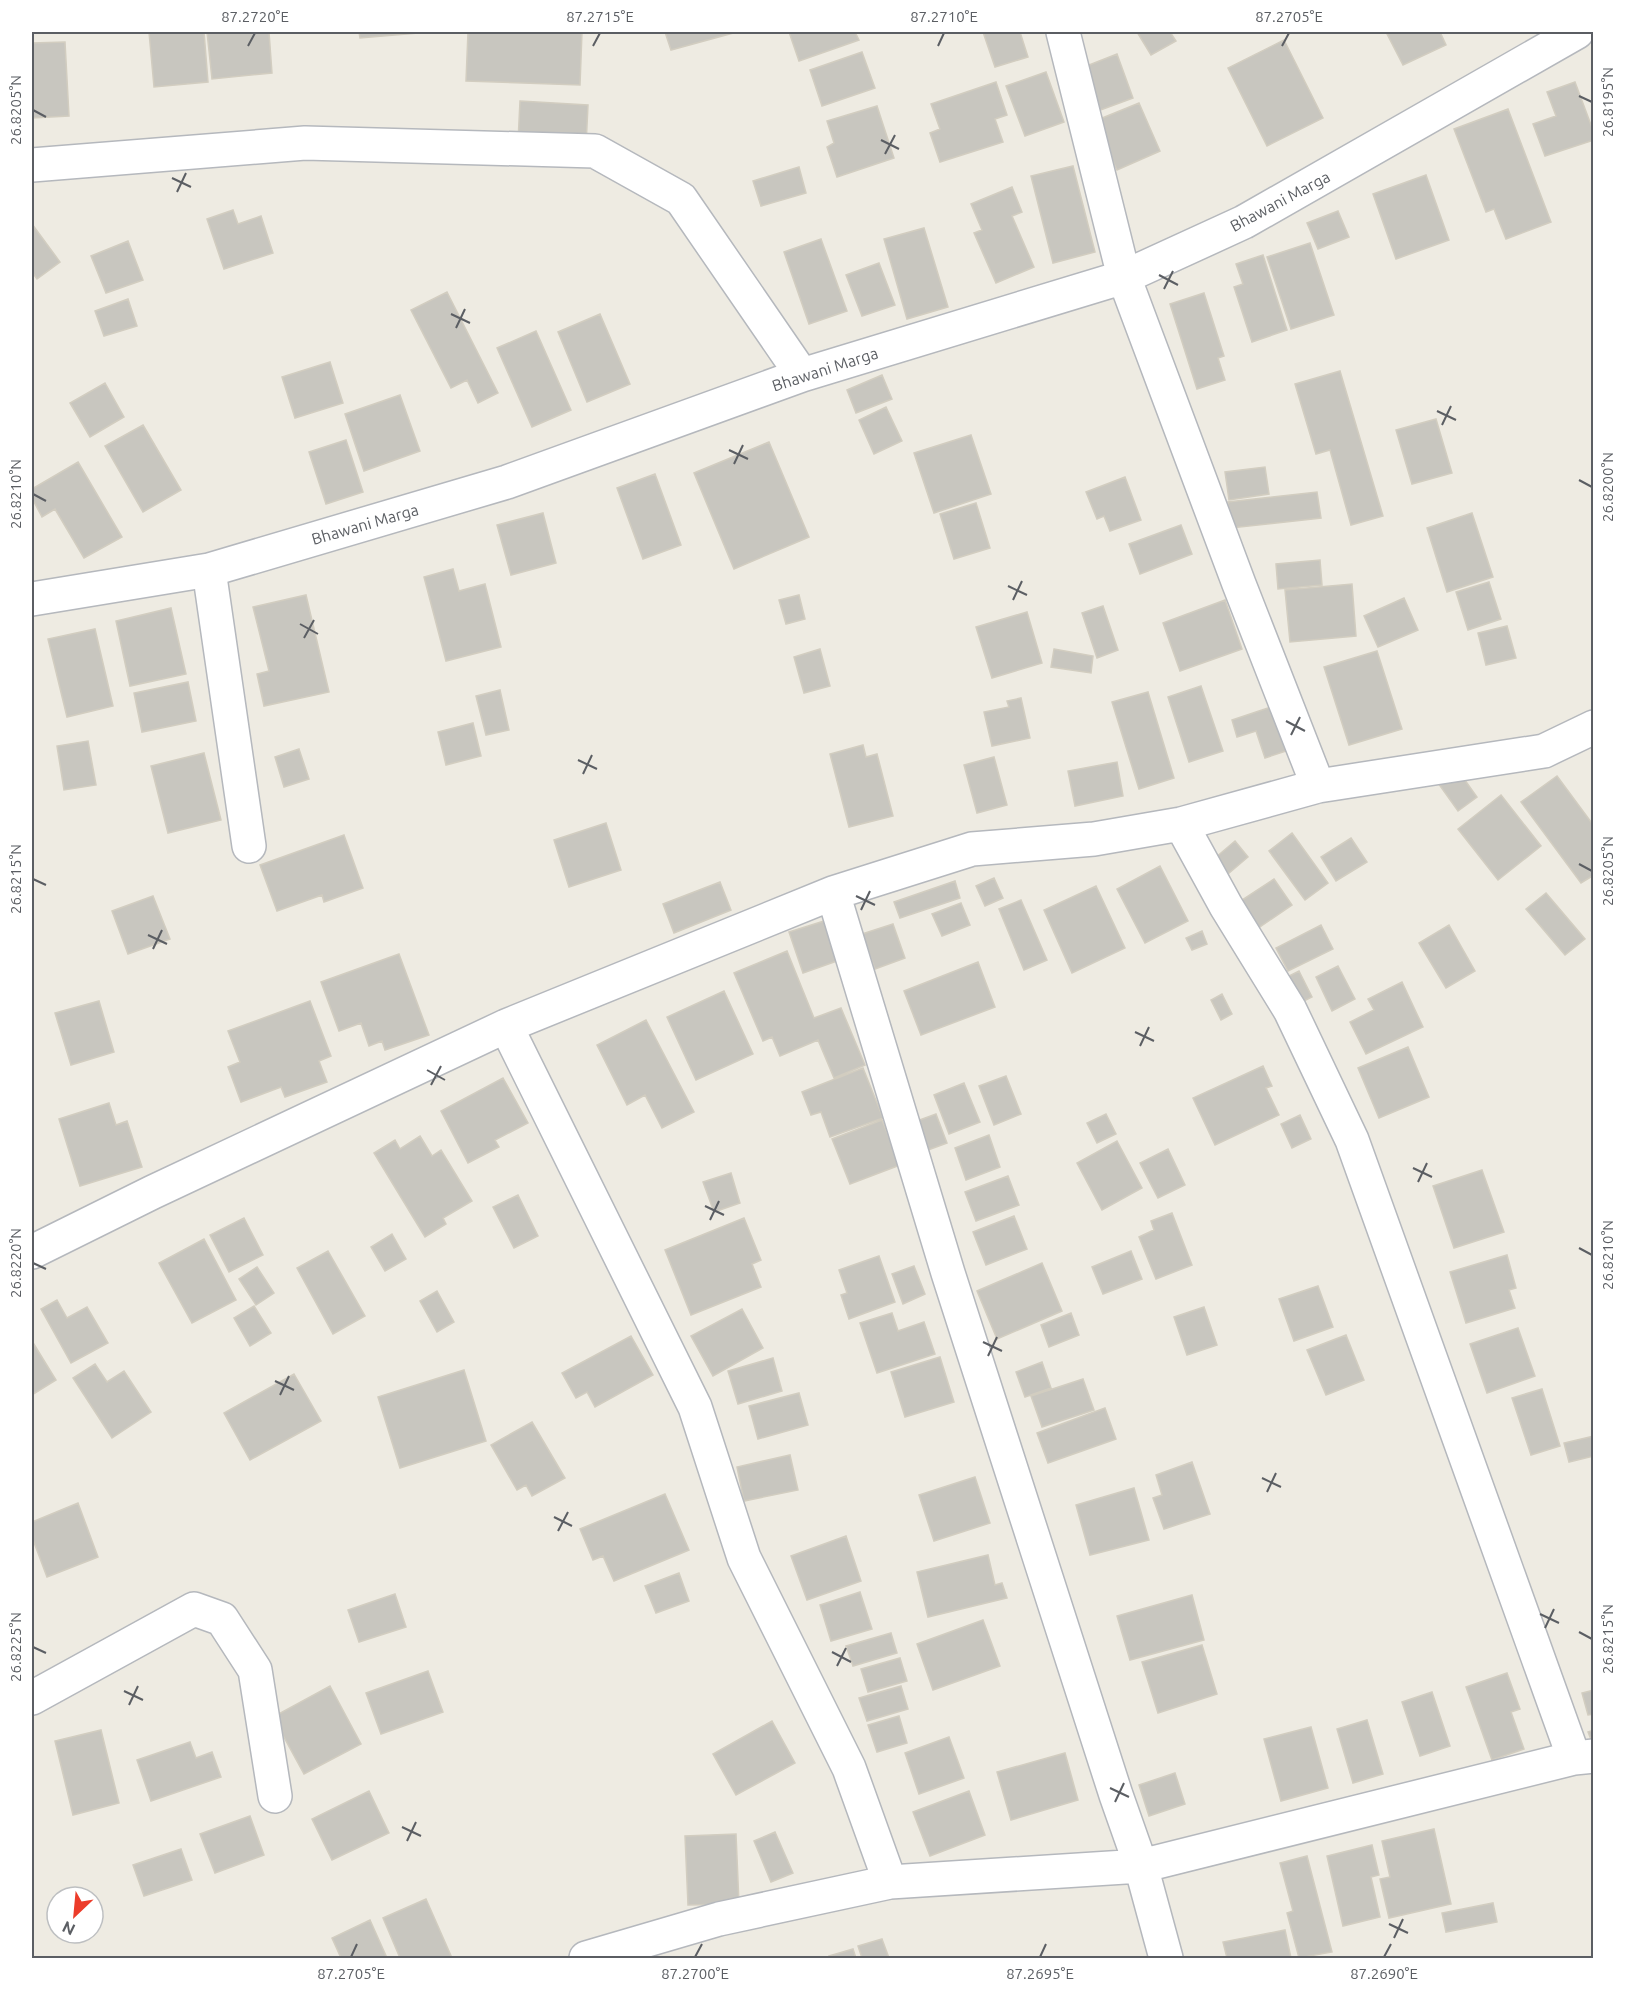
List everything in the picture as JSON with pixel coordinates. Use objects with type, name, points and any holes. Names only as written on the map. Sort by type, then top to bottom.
[{"type":"street","points":[[1063,32],[1124,277],[1318,786]]},
{"type":"street","name":"Bhawani Marga","points":[[32,598],[209,570],[507,482],[802,375],[1124,277],[1244,222],[1576,32]]},
{"type":"street","points":[[32,165],[305,143],[595,151],[681,199],[802,375]]},
{"type":"street","points":[[209,570],[249,846]]},
{"type":"street","points":[[32,1252],[153,1192],[506,1026],[833,893],[972,849],[1094,839],[1181,824],[1318,786],[1544,751],[1593,727]]},
{"type":"street","points":[[586,1959],[719,1918],[890,1882],[1141,1866],[1584,1757],[1352,1140],[1290,1010],[1226,906],[1181,824]]},
{"type":"street","points":[[833,893],[948,1273],[1108,1773],[1141,1866],[1166,1959]]},
{"type":"street","points":[[506,1026],[695,1407],[744,1558],[849,1768],[890,1882]]},
{"type":"street","points":[[32,1698],[194,1609],[222,1619],[255,1670],[275,1796]]},
{"type":"building","points":[[149,32],[204,32],[208,82],[154,87]]},
{"type":"building","points":[[207,32],[269,32],[272,73],[212,79]]},
{"type":"building","points":[[359,32],[418,32],[418,33],[360,38]]},
{"type":"building","points":[[468,32],[582,32],[580,85],[466,81]]},
{"type":"building","points":[[665,32],[737,32],[671,50]]},
{"type":"building","points":[[789,32],[855,32],[859,40],[799,61]]},
{"type":"building","points":[[983,32],[1020,32],[1028,57],[995,67]]},
{"type":"building","points":[[1137,32],[1170,32],[1176,41],[1151,55]]},
{"type":"building","points":[[1386,32],[1440,32],[1446,45],[1403,65]]},
{"type":"building","points":[[1284,40],[1323,118],[1267,146],[1228,68]]},
{"type":"building","points":[[65,42],[69,116],[32,118],[32,43]]},
{"type":"building","points":[[862,52],[875,88],[822,106],[810,70]]},
{"type":"building","points":[[1117,54],[1133,98],[1095,112],[1079,69]]},
{"type":"building","points":[[1046,72],[1064,122],[1025,136],[1006,86]]},
{"type":"building","points":[[996,82],[1007,115],[995,119],[1003,142],[940,162],[930,133],[940,129],[931,104]]},
{"type":"building","points":[[1575,82],[1594,133],[1594,140],[1545,156],[1533,124],[1556,116],[1547,92]]},
{"type":"building","points":[[520,101],[588,105],[586,146],[518,142]]},
{"type":"building","points":[[1139,103],[1160,151],[1117,170],[1095,121]]},
{"type":"building","points":[[877,106],[894,158],[837,177],[827,147],[834,143],[827,121]]},
{"type":"building","points":[[1508,109],[1551,222],[1506,239],[1494,209],[1486,212],[1454,129]]},
{"type":"building","points":[[1073,166],[1095,252],[1053,263],[1031,176]]},
{"type":"building","points":[[799,167],[806,193],[761,206],[753,181]]},
{"type":"building","points":[[1426,175],[1449,240],[1396,259],[1373,194]]},
{"type":"building","points":[[1012,187],[1022,212],[1012,216],[1034,267],[996,283],[974,233],[982,230],[971,204]]},
{"type":"building","points":[[233,210],[238,224],[261,216],[273,253],[224,269],[207,219]]},
{"type":"building","points":[[1338,211],[1349,237],[1318,249],[1307,223]]},
{"type":"building","points":[[32,224],[60,262],[37,279],[32,272]]},
{"type":"building","points":[[924,228],[948,307],[907,319],[884,239]]},
{"type":"building","points":[[821,239],[847,311],[809,324],[784,252]]},
{"type":"building","points":[[128,241],[143,280],[106,293],[91,256]]},
{"type":"building","points":[[1310,243],[1334,315],[1291,329],[1267,257]]},
{"type":"building","points":[[1263,255],[1287,330],[1252,342],[1234,287],[1243,284],[1236,264]]},
{"type":"building","points":[[879,263],[895,305],[862,316],[846,275]]},
{"type":"building","points":[[447,292],[498,393],[478,403],[467,380],[451,388],[411,310]]},
{"type":"building","points":[[1204,293],[1224,356],[1218,358],[1225,380],[1197,389],[1170,304]]},
{"type":"building","points":[[128,299],[137,326],[104,336],[95,311]]},
{"type":"building","points":[[600,314],[630,384],[587,402],[558,332]]},
{"type":"building","points":[[536,331],[571,410],[532,427],[497,348]]},
{"type":"building","points":[[330,362],[343,403],[295,418],[282,377]]},
{"type":"building","points":[[1340,371],[1383,516],[1351,525],[1330,450],[1316,454],[1295,384]]},
{"type":"building","points":[[882,375],[892,399],[856,413],[847,390]]},
{"type":"building","points":[[105,383],[124,417],[90,437],[70,403]]},
{"type":"building","points":[[400,395],[420,451],[364,471],[345,414]]},
{"type":"building","points":[[886,407],[902,441],[874,454],[859,420]]},
{"type":"building","points":[[1436,419],[1452,473],[1412,484],[1396,430]]},
{"type":"building","points":[[143,425],[181,490],[143,512],[105,446]]},
{"type":"building","points":[[971,435],[991,494],[934,513],[914,453]]},
{"type":"building","points":[[346,440],[363,492],[326,504],[309,452]]},
{"type":"building","points":[[769,442],[809,537],[734,569],[694,473]]},
{"type":"building","points":[[78,462],[122,537],[84,558],[55,509],[42,517],[32,498],[32,489]]},
{"type":"building","points":[[1265,467],[1269,494],[1229,500],[1225,472]]},
{"type":"building","points":[[655,474],[681,545],[643,559],[617,488]]},
{"type":"building","points":[[1125,477],[1141,520],[1110,531],[1104,516],[1097,519],[1086,492]]},
{"type":"building","points":[[1317,492],[1321,518],[1231,528],[1228,502]]},
{"type":"building","points":[[976,503],[990,548],[954,559],[940,514]]},
{"type":"building","points":[[543,513],[556,563],[511,575],[497,525]]},
{"type":"building","points":[[1472,513],[1493,577],[1447,592],[1427,528]]},
{"type":"building","points":[[1181,525],[1192,554],[1140,574],[1129,544]]},
{"type":"building","points":[[1320,560],[1322,585],[1278,589],[1276,564]]},
{"type":"building","points":[[453,569],[459,591],[485,584],[501,647],[446,661],[424,577]]},
{"type":"building","points":[[1489,582],[1501,619],[1468,630],[1456,592]]},
{"type":"building","points":[[1352,584],[1356,636],[1290,642],[1285,590]]},
{"type":"building","points":[[306,595],[329,692],[264,706],[257,674],[269,671],[253,607]]},
{"type":"building","points":[[799,595],[805,619],[786,624],[779,600]]},
{"type":"building","points":[[1404,598],[1418,630],[1378,647],[1364,616]]},
{"type":"building","points":[[1225,600],[1242,649],[1180,671],[1163,623]]},
{"type":"building","points":[[1103,606],[1118,650],[1097,658],[1082,613]]},
{"type":"building","points":[[171,608],[186,674],[130,686],[116,621]]},
{"type":"building","points":[[1027,612],[1042,663],[992,678],[976,627]]},
{"type":"building","points":[[1507,626],[1516,658],[1486,665],[1478,633]]},
{"type":"building","points":[[95,629],[113,706],[67,717],[48,639]]},
{"type":"building","points":[[820,649],[830,686],[804,693],[794,657]]},
{"type":"building","points":[[1054,649],[1093,656],[1091,673],[1051,667]]},
{"type":"building","points":[[1377,651],[1402,729],[1349,745],[1324,667]]},
{"type":"building","points":[[188,682],[196,721],[142,732],[134,693]]},
{"type":"building","points":[[1201,686],[1223,751],[1189,762],[1168,697]]},
{"type":"building","points":[[500,690],[509,730],[486,735],[476,696]]},
{"type":"building","points":[[1148,692],[1174,778],[1139,789],[1112,702]]},
{"type":"building","points":[[1021,698],[1030,738],[992,746],[984,712],[1009,707],[1007,701]]},
{"type":"building","points":[[1271,707],[1286,751],[1265,758],[1256,731],[1237,737],[1232,720]]},
{"type":"building","points":[[473,723],[481,756],[446,765],[438,732]]},
{"type":"building","points":[[88,741],[96,785],[64,790],[57,746]]},
{"type":"building","points":[[863,745],[866,757],[877,754],[893,816],[849,827],[830,754]]},
{"type":"building","points":[[299,749],[309,779],[284,787],[275,757]]},
{"type":"building","points":[[204,753],[221,820],[168,833],[151,766]]},
{"type":"building","points":[[994,757],[1007,805],[977,813],[964,765]]},
{"type":"building","points":[[1117,762],[1123,796],[1075,806],[1068,771]]},
{"type":"building","points":[[1457,769],[1477,797],[1458,811],[1438,783]]},
{"type":"building","points":[[1557,776],[1594,826],[1594,875],[1581,883],[1521,802]]},
{"type":"building","points":[[1501,795],[1541,846],[1498,880],[1458,829]]},
{"type":"building","points":[[606,823],[621,870],[569,887],[554,840]]},
{"type":"building","points":[[1292,833],[1328,883],[1305,900],[1269,851]]},
{"type":"building","points":[[344,835],[363,888],[324,902],[322,895],[277,911],[260,865]]},
{"type":"building","points":[[1351,838],[1367,862],[1336,881],[1321,857]]},
{"type":"building","points":[[1235,841],[1248,857],[1228,874],[1215,858]]},
{"type":"building","points":[[1160,866],[1188,921],[1145,943],[1117,889]]},
{"type":"building","points":[[994,878],[1003,898],[985,906],[976,886]]},
{"type":"building","points":[[1274,879],[1292,905],[1254,931],[1236,904]]},
{"type":"building","points":[[955,881],[960,898],[900,918],[894,902]]},
{"type":"building","points":[[720,882],[731,910],[674,933],[663,904]]},
{"type":"building","points":[[1096,886],[1125,948],[1072,973],[1044,910]]},
{"type":"building","points":[[1546,893],[1585,939],[1565,955],[1526,909]]},
{"type":"building","points":[[153,896],[170,939],[128,954],[112,911]]},
{"type":"building","points":[[1021,900],[1047,960],[1024,970],[999,909]]},
{"type":"building","points":[[961,903],[970,925],[942,936],[932,914]]},
{"type":"building","points":[[824,921],[837,961],[803,973],[789,932]]},
{"type":"building","points":[[893,924],[905,958],[875,969],[862,934]]},
{"type":"building","points":[[1321,925],[1333,949],[1288,971],[1276,948]]},
{"type":"building","points":[[1449,925],[1475,971],[1446,988],[1419,943]]},
{"type":"building","points":[[1202,931],[1207,944],[1192,950],[1186,938]]},
{"type":"building","points":[[787,951],[814,1018],[841,1008],[865,1065],[834,1078],[818,1040],[780,1056],[772,1037],[763,1041],[734,973]]},
{"type":"building","points":[[399,954],[429,1035],[385,1050],[382,1041],[369,1046],[361,1023],[339,1031],[321,982]]},
{"type":"building","points":[[978,962],[995,1007],[921,1035],[904,991]]},
{"type":"building","points":[[1338,966],[1355,999],[1332,1011],[1316,977]]},
{"type":"building","points":[[1299,971],[1312,997],[1294,1006],[1281,980]]},
{"type":"building","points":[[1402,982],[1423,1027],[1366,1054],[1350,1022],[1374,1010],[1368,999]]},
{"type":"building","points":[[724,991],[753,1054],[696,1080],[667,1017]]},
{"type":"building","points":[[1222,994],[1232,1014],[1221,1020],[1211,1000]]},
{"type":"building","points":[[99,1001],[114,1052],[71,1065],[55,1013]]},
{"type":"building","points":[[310,1001],[331,1056],[319,1061],[327,1082],[285,1097],[281,1087],[241,1102],[228,1067],[240,1062],[228,1031]]},
{"type":"building","points":[[646,1020],[694,1112],[662,1128],[645,1095],[627,1105],[597,1045]]},
{"type":"building","points":[[1408,1047],[1429,1097],[1379,1118],[1358,1068]]},
{"type":"building","points":[[1263,1066],[1272,1086],[1266,1088],[1279,1115],[1215,1145],[1193,1098]]},
{"type":"building","points":[[863,1068],[883,1118],[830,1137],[821,1112],[811,1115],[802,1092]]},
{"type":"building","points":[[1006,1076],[1021,1114],[994,1125],[979,1086]]},
{"type":"building","points":[[503,1078],[528,1123],[495,1140],[499,1147],[468,1163],[441,1111]]},
{"type":"building","points":[[964,1083],[980,1122],[949,1134],[934,1095]]},
{"type":"building","points":[[109,1103],[116,1125],[127,1121],[142,1167],[80,1186],[59,1119]]},
{"type":"building","points":[[936,1114],[947,1143],[928,1150],[917,1121]]},
{"type":"building","points":[[1106,1114],[1116,1134],[1097,1143],[1087,1123]]},
{"type":"building","points":[[1300,1115],[1311,1139],[1292,1148],[1281,1124]]},
{"type":"building","points":[[882,1120],[900,1165],[850,1184],[832,1139]]},
{"type":"building","points":[[989,1135],[1000,1167],[966,1180],[955,1148]]},
{"type":"building","points":[[420,1136],[432,1156],[441,1150],[472,1201],[443,1218],[446,1224],[425,1237],[374,1153],[395,1140],[400,1149]]},
{"type":"building","points":[[1117,1141],[1142,1188],[1102,1210],[1077,1163]]},
{"type":"building","points":[[1168,1149],[1185,1185],[1158,1198],[1140,1163]]},
{"type":"building","points":[[1482,1170],[1504,1232],[1454,1248],[1433,1186]]},
{"type":"building","points":[[731,1173],[740,1203],[714,1212],[703,1182]]},
{"type":"building","points":[[1008,1176],[1019,1205],[976,1221],[965,1192]]},
{"type":"building","points":[[518,1195],[538,1236],[514,1248],[493,1207]]},
{"type":"building","points":[[1172,1213],[1192,1265],[1156,1279],[1139,1237],[1154,1230],[1151,1221]]},
{"type":"building","points":[[1014,1216],[1027,1249],[986,1265],[973,1232]]},
{"type":"building","points":[[244,1218],[263,1255],[229,1272],[210,1235]]},
{"type":"building","points":[[744,1218],[761,1260],[752,1264],[761,1287],[691,1315],[665,1250]]},
{"type":"building","points":[[392,1234],[406,1259],[385,1271],[371,1247]]},
{"type":"building","points":[[204,1239],[236,1300],[192,1323],[159,1263]]},
{"type":"building","points":[[328,1251],[365,1316],[333,1334],[297,1268]]},
{"type":"building","points":[[1131,1251],[1142,1279],[1103,1294],[1092,1267]]},
{"type":"building","points":[[1507,1255],[1516,1288],[1509,1290],[1515,1308],[1466,1323],[1450,1272]]},
{"type":"building","points":[[879,1256],[895,1302],[849,1319],[841,1295],[847,1293],[839,1270]]},
{"type":"building","points":[[1042,1263],[1062,1311],[997,1339],[977,1291]]},
{"type":"building","points":[[914,1266],[925,1294],[903,1304],[892,1274]]},
{"type":"building","points":[[257,1267],[274,1293],[256,1305],[239,1279]]},
{"type":"building","points":[[1318,1286],[1333,1327],[1294,1341],[1279,1299]]},
{"type":"building","points":[[437,1291],[454,1322],[437,1332],[420,1301]]},
{"type":"building","points":[[57,1300],[67,1318],[87,1307],[108,1343],[71,1363],[41,1309]]},
{"type":"building","points":[[254,1306],[271,1333],[250,1346],[234,1318]]},
{"type":"building","points":[[1204,1307],[1217,1345],[1187,1355],[1174,1317]]},
{"type":"building","points":[[742,1309],[763,1348],[713,1376],[691,1336]]},
{"type":"building","points":[[892,1313],[898,1331],[924,1322],[935,1354],[877,1373],[860,1323]]},
{"type":"building","points":[[1071,1313],[1079,1335],[1049,1347],[1041,1325]]},
{"type":"building","points":[[1518,1328],[1535,1376],[1487,1393],[1470,1344]]},
{"type":"building","points":[[1346,1335],[1364,1380],[1326,1395],[1307,1350]]},
{"type":"building","points":[[631,1336],[653,1375],[595,1407],[587,1392],[576,1398],[562,1373]]},
{"type":"building","points":[[32,1341],[56,1380],[32,1395]]},
{"type":"building","points":[[940,1357],[954,1402],[905,1417],[891,1372]]},
{"type":"building","points":[[773,1358],[782,1391],[738,1404],[728,1371]]},
{"type":"building","points":[[1042,1362],[1051,1388],[1025,1397],[1016,1372]]},
{"type":"building","points":[[95,1364],[107,1382],[124,1371],[151,1412],[112,1438],[73,1378]]},
{"type":"building","points":[[464,1370],[486,1441],[400,1468],[378,1397]]},
{"type":"building","points":[[294,1374],[321,1421],[250,1460],[224,1413]]},
{"type":"building","points":[[1083,1379],[1094,1410],[1042,1427],[1031,1396]]},
{"type":"building","points":[[1542,1389],[1560,1446],[1531,1455],[1512,1398]]},
{"type":"building","points":[[799,1393],[808,1425],[758,1439],[749,1406]]},
{"type":"building","points":[[1105,1408],[1116,1439],[1048,1463],[1037,1433]]},
{"type":"building","points":[[532,1422],[565,1478],[532,1496],[526,1485],[517,1490],[491,1445]]},
{"type":"building","points":[[1594,1436],[1594,1456],[1569,1462],[1564,1443]]},
{"type":"building","points":[[790,1455],[798,1490],[744,1501],[737,1467]]},
{"type":"building","points":[[1192,1462],[1210,1514],[1164,1529],[1153,1498],[1162,1495],[1156,1475]]},
{"type":"building","points":[[975,1477],[990,1523],[934,1541],[919,1495]]},
{"type":"building","points":[[1134,1488],[1149,1540],[1090,1555],[1076,1505]]},
{"type":"building","points":[[665,1494],[689,1550],[614,1581],[603,1556],[593,1560],[580,1529]]},
{"type":"building","points":[[78,1503],[98,1557],[47,1577],[32,1537],[32,1522]]},
{"type":"building","points":[[846,1536],[861,1581],[807,1600],[791,1556]]},
{"type":"building","points":[[988,1555],[995,1585],[1002,1583],[1007,1598],[928,1617],[917,1572]]},
{"type":"building","points":[[679,1573],[689,1601],[656,1613],[645,1586]]},
{"type":"building","points":[[860,1592],[872,1629],[831,1641],[820,1605]]},
{"type":"building","points":[[395,1594],[406,1627],[359,1642],[348,1610]]},
{"type":"building","points":[[1192,1595],[1204,1640],[1130,1660],[1117,1616]]},
{"type":"building","points":[[983,1620],[1000,1666],[933,1690],[917,1644]]},
{"type":"building","points":[[891,1633],[897,1653],[853,1666],[846,1646]]},
{"type":"building","points":[[1202,1645],[1217,1694],[1158,1713],[1142,1662]]},
{"type":"building","points":[[900,1658],[907,1681],[868,1692],[861,1669]]},
{"type":"building","points":[[428,1671],[443,1712],[381,1734],[366,1693]]},
{"type":"building","points":[[1507,1673],[1520,1709],[1511,1712],[1524,1749],[1492,1760],[1466,1687]]},
{"type":"building","points":[[330,1686],[361,1744],[304,1774],[273,1717]]},
{"type":"building","points":[[901,1686],[908,1709],[867,1721],[859,1698]]},
{"type":"building","points":[[1594,1690],[1594,1714],[1588,1715],[1582,1693]]},
{"type":"building","points":[[1432,1692],[1450,1746],[1420,1756],[1402,1702]]},
{"type":"building","points":[[899,1716],[907,1743],[877,1752],[868,1725]]},
{"type":"building","points":[[1367,1720],[1383,1774],[1353,1783],[1337,1729]]},
{"type":"building","points":[[772,1721],[795,1763],[736,1795],[713,1754]]},
{"type":"building","points":[[1311,1727],[1328,1788],[1281,1801],[1264,1739]]},
{"type":"building","points":[[101,1730],[119,1803],[73,1815],[55,1741]]},
{"type":"building","points":[[1594,1730],[1594,1747],[1588,1732]]},
{"type":"building","points":[[949,1737],[964,1778],[919,1794],[905,1753]]},
{"type":"building","points":[[190,1742],[196,1758],[212,1752],[221,1777],[151,1801],[137,1760]]},
{"type":"building","points":[[1065,1753],[1078,1800],[1011,1820],[997,1772]]},
{"type":"building","points":[[1175,1773],[1185,1804],[1149,1816],[1139,1785]]},
{"type":"building","points":[[369,1791],[389,1833],[332,1860],[312,1819]]},
{"type":"building","points":[[969,1791],[985,1835],[930,1856],[913,1812]]},
{"type":"building","points":[[250,1816],[264,1855],[215,1873],[200,1834]]},
{"type":"building","points":[[1434,1829],[1451,1904],[1389,1918],[1380,1879],[1390,1877],[1382,1841]]},
{"type":"building","points":[[775,1832],[793,1873],[771,1882],[754,1841]]},
{"type":"building","points":[[736,1834],[739,1904],[688,1905],[685,1836]]},
{"type":"building","points":[[1372,1845],[1379,1875],[1371,1877],[1380,1917],[1343,1926],[1327,1856]]},
{"type":"building","points":[[181,1849],[192,1880],[144,1896],[133,1865]]},
{"type":"building","points":[[1307,1856],[1332,1952],[1299,1958],[1287,1913],[1293,1911],[1280,1863]]},
{"type":"building","points":[[426,1899],[452,1958],[400,1958],[383,1918]]},
{"type":"building","points":[[1493,1903],[1497,1922],[1446,1932],[1442,1913]]},
{"type":"building","points":[[370,1920],[387,1958],[341,1958],[332,1938]]},
{"type":"building","points":[[1285,1930],[1291,1958],[1227,1958],[1223,1942]]},
{"type":"building","points":[[882,1939],[889,1958],[862,1958],[858,1946]]},
{"type":"building","points":[[853,1949],[856,1958],[830,1958],[829,1956]]}]
